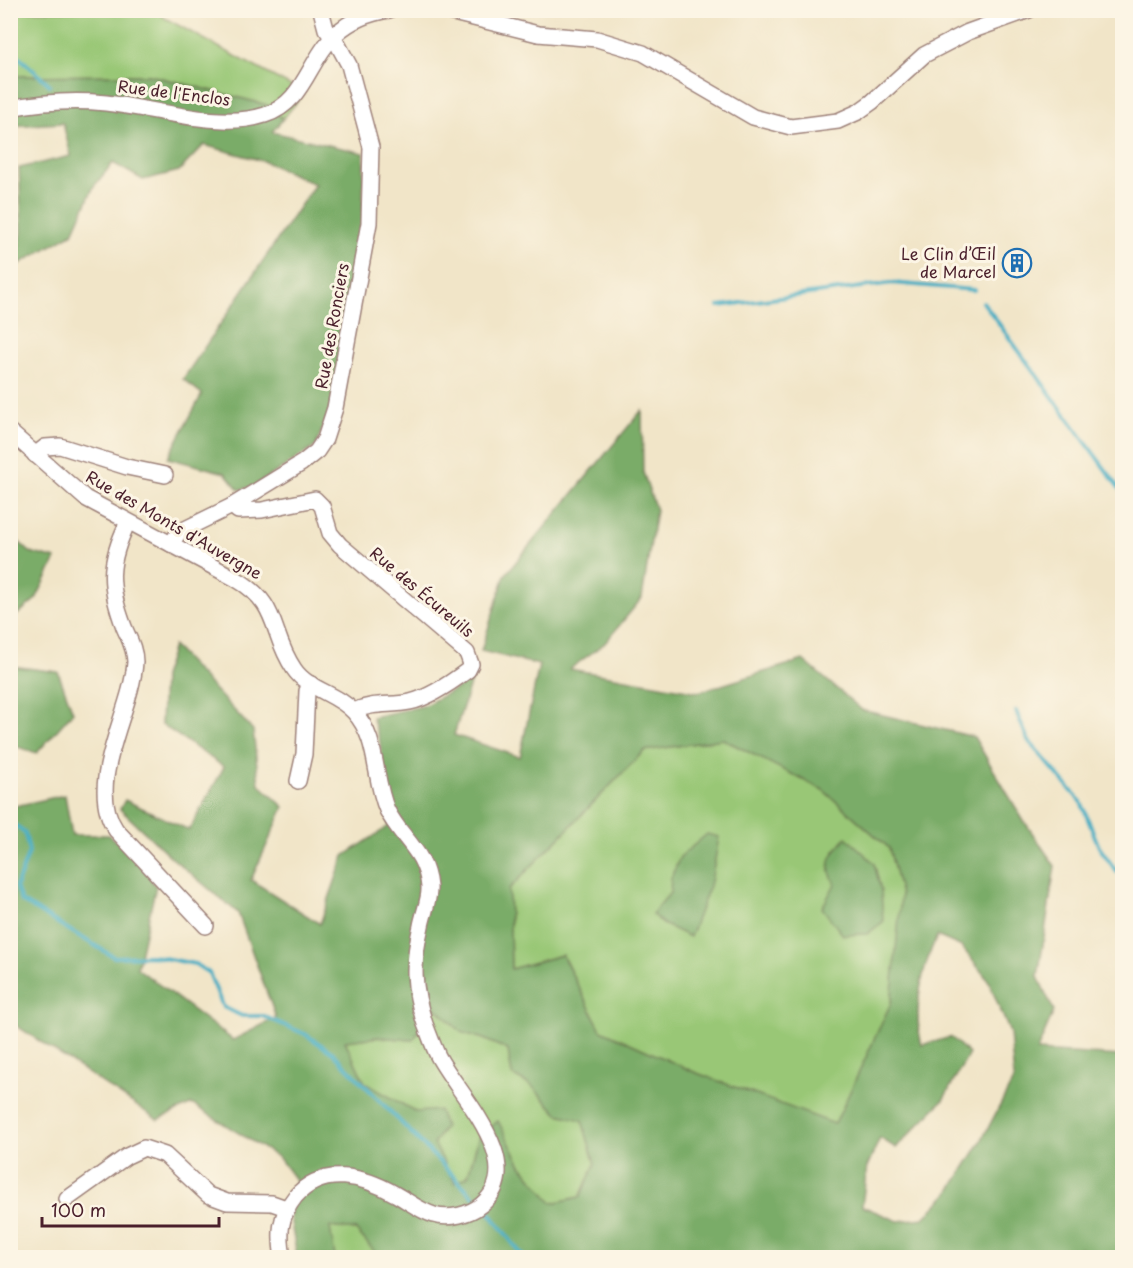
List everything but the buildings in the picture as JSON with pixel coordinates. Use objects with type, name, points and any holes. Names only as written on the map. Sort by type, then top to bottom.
[{"type":"street","name":"Rue des Ronciers","points":[[171,544],[179,532],[232,506],[302,463],[317,451],[325,439],[335,408],[369,223],[372,184],[371,147],[361,102],[349,65],[326,30],[321,10]]},
{"type":"street","points":[[332,36],[344,25],[363,15],[389,10]]},
{"type":"street","points":[[441,10],[538,34],[597,39],[643,53],[753,117],[791,127],[838,121],[858,112],[924,55],[968,32],[1029,10]]},
{"type":"street","name":"Rue de l'Enclos","points":[[10,108],[67,102],[105,103],[212,118],[243,119],[266,115],[284,104],[298,89],[332,36]]},
{"type":"street","name":"Rue des Monts d'Auvergne","points":[[10,432],[85,498],[236,579],[259,595],[271,614],[294,669],[311,684],[354,711],[371,739],[380,790],[388,811],[424,860],[429,889],[414,954],[413,980],[425,1023],[439,1056],[484,1124],[496,1152],[498,1174],[493,1190],[484,1203],[463,1214],[437,1216],[374,1183],[358,1178],[333,1176],[316,1181],[300,1191],[286,1208]]},
{"type":"street","points":[[35,455],[45,447],[60,446],[127,467],[165,475]]},
{"type":"street","name":"Rue des Écureuils","points":[[232,506],[238,511],[262,510],[315,499],[322,506],[330,533],[353,558],[467,653],[471,664],[468,670],[458,678],[424,696],[410,702],[370,704],[354,711]]},
{"type":"street","points":[[128,522],[114,555],[111,576],[115,603],[134,650],[135,662],[126,705],[110,755],[106,807],[108,818],[116,830],[206,926]]},
{"type":"street","points":[[298,781],[304,753],[307,691],[311,684]]},
{"type":"street","points":[[67,1198],[127,1156],[144,1148],[165,1155],[208,1195],[227,1202],[272,1203],[286,1208],[280,1226],[284,1257]]},
{"type":"green space","points":[[10,11],[163,11],[163,17],[304,93],[283,119],[267,105],[150,75],[11,76]]},
{"type":"green space","points":[[150,75],[267,105],[283,119],[272,132],[364,153],[363,226],[331,409],[315,447],[254,486],[239,490],[225,473],[168,458],[202,394],[183,379],[315,184],[263,161],[204,145],[179,171],[143,180],[113,163],[94,186],[73,233],[14,267],[22,233],[19,168],[71,156],[63,123],[11,126],[10,76]]},
{"type":"green space","points":[[642,410],[643,472],[656,510],[642,598],[605,643],[570,669],[699,692],[803,660],[862,710],[974,737],[1022,818],[1055,866],[1038,977],[1054,1011],[1037,1051],[1122,1056],[1122,1257],[1095,1257],[1080,1248],[1062,1258],[380,1258],[356,1230],[330,1227],[335,1257],[297,1257],[290,1217],[296,1181],[279,1158],[192,1104],[158,1120],[11,1022],[10,807],[65,795],[72,835],[109,835],[134,857],[156,886],[137,968],[233,1040],[276,1018],[238,913],[172,858],[120,809],[125,800],[189,830],[224,767],[161,724],[163,677],[173,646],[253,730],[259,784],[284,807],[251,880],[320,924],[344,856],[389,826],[380,742],[372,717],[423,706],[471,681],[454,735],[520,757],[539,665],[481,651],[505,575]],"holes":[[[723,739],[823,790],[889,848],[901,895],[891,1003],[835,1124],[694,1072],[601,1030],[562,955],[511,969],[509,889],[644,751]],[[937,936],[962,947],[988,980],[1010,1033],[1014,1079],[980,1143],[950,1191],[924,1218],[898,1221],[862,1206],[867,1167],[880,1138],[896,1148],[943,1100],[969,1054],[951,1037],[922,1045],[918,1004],[927,962]],[[435,1007],[461,1032],[508,1050],[512,1075],[532,1086],[558,1114],[582,1120],[595,1164],[580,1197],[552,1203],[521,1165],[498,1121],[479,1136],[468,1176],[455,1183],[434,1143],[445,1127],[439,1110],[416,1112],[365,1083],[345,1041],[378,1037],[413,1040]]]},
{"type":"green space","points":[[11,535],[30,552],[56,559],[36,599],[11,620]]},
{"type":"green space","points":[[11,666],[58,672],[73,712],[37,753],[11,745]]},
{"type":"green space","points":[[723,739],[823,790],[889,848],[902,895],[891,1003],[835,1125],[694,1072],[601,1030],[562,955],[511,969],[509,889],[644,751]]},
{"type":"green space","points":[[707,834],[719,837],[711,882],[690,937],[663,924],[652,914],[670,893],[671,878],[680,857]]},
{"type":"green space","points":[[846,837],[874,863],[881,890],[883,922],[867,934],[843,935],[822,908],[835,884],[830,870],[831,859]]},
{"type":"green space","points":[[435,1007],[461,1032],[508,1050],[512,1075],[532,1086],[558,1114],[582,1119],[595,1164],[580,1197],[552,1203],[521,1165],[498,1122],[479,1136],[468,1176],[455,1183],[416,1112],[365,1083],[345,1041],[378,1037],[412,1040]]},
{"type":"green space","points":[[329,1227],[356,1230],[380,1257],[335,1257]]},
{"type":"waterway","points":[[10,49],[50,85]]},
{"type":"waterway","points":[[719,306],[892,283],[974,290]]},
{"type":"waterway","points":[[983,302],[1122,492]]},
{"type":"waterway","points":[[1016,711],[1028,740],[1081,802],[1099,847],[1117,872],[1122,874]]},
{"type":"waterway","points":[[10,821],[25,833],[29,852],[16,887],[21,901],[114,957],[153,956],[195,964],[209,973],[223,1007],[242,1016],[263,1016],[305,1034],[333,1053],[474,1197]]},
{"type":"waterway","points":[[489,1212],[524,1258]]},
{"type":"place","name":"Le Clin d’Œil de Marcel","points":[[1017,263]]}]
